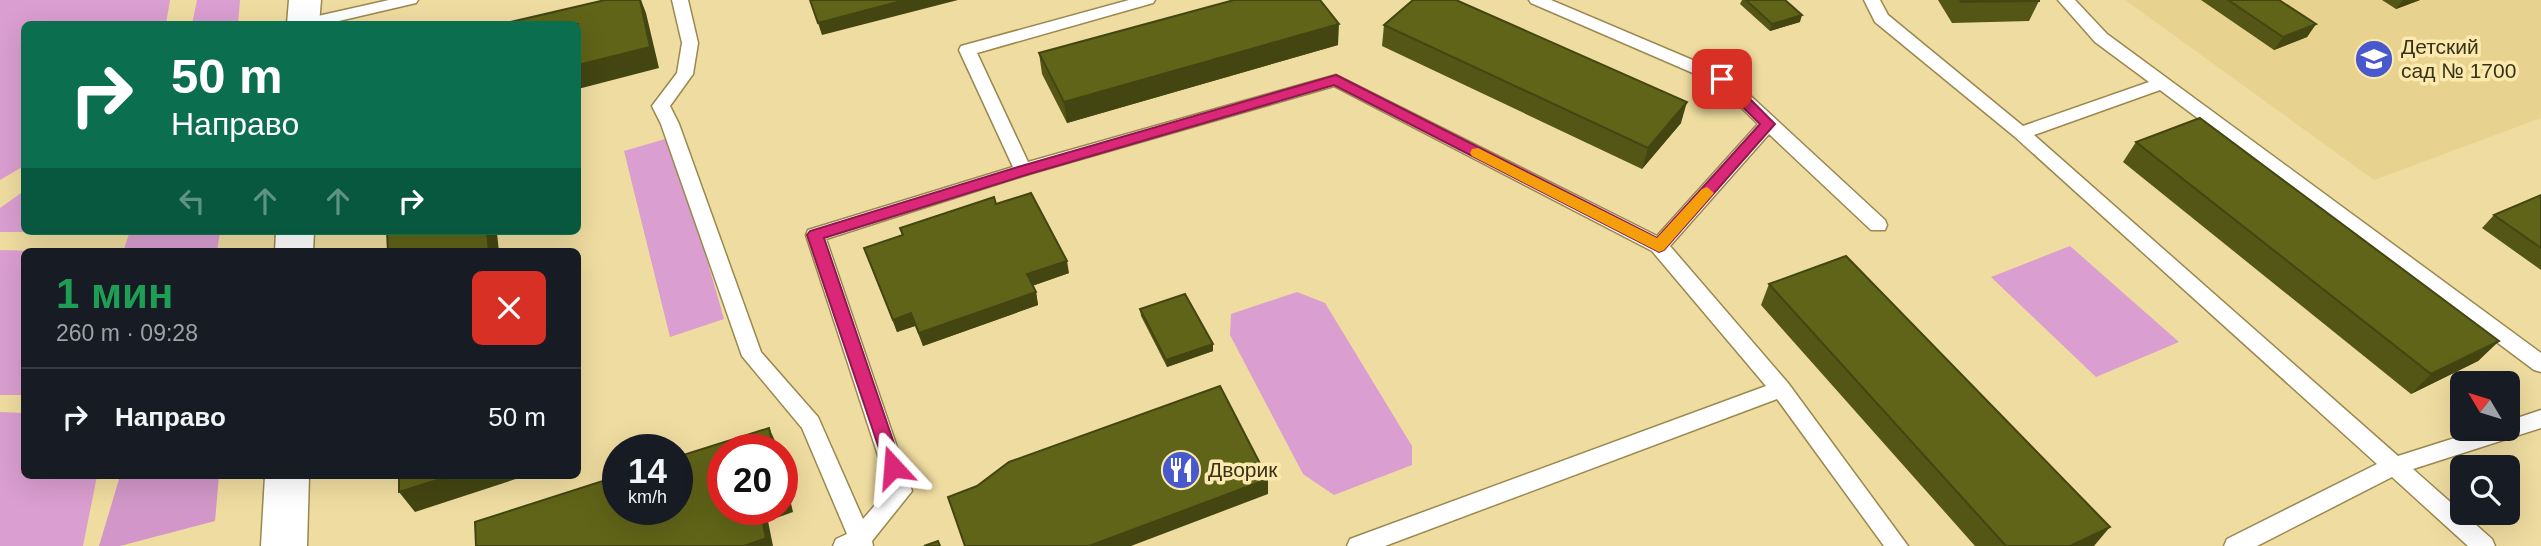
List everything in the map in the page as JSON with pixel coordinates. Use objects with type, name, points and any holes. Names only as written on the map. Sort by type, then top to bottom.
[{"type":"street","points":[[304,0],[305,21]]},
{"type":"street","points":[[284,546],[287,479]]},
{"type":"lane","points":[[318,21],[410,0]]},
{"type":"lane","points":[[680,0],[690,43],[685,74],[661,106],[670,124],[752,356],[811,423],[855,544],[901,491],[815,235],[1023,170],[1336,80],[1659,246],[1781,389],[1897,546]]},
{"type":"lane","points":[[1023,170],[967,50],[1147,0]]},
{"type":"lane","points":[[1537,0],[1722,79],[1878,225]]},
{"type":"lane","points":[[1872,0],[1881,18],[2021,133],[2484,546]]},
{"type":"lane","points":[[2066,0],[2101,38],[2541,364]]},
{"type":"lane","points":[[2021,133],[2163,83]]},
{"type":"lane","points":[[1659,246],[1768,124]]},
{"type":"lane","points":[[1358,546],[1781,389]]},
{"type":"lane","points":[[2252,543],[2394,466],[2541,419]]},
{"type":"shaded area","points":[[0,0],[170,0],[166,21],[21,21],[21,168],[0,180]]},
{"type":"shaded area","points":[[197,0],[240,0],[238,21],[193,21]]},
{"type":"shaded area","name":"Детский сад № 1700","points":[[2125,0],[2541,0],[2541,118],[2374,180]]},
{"type":"shaded area","points":[[672,137],[724,319],[670,337],[624,151]]},
{"type":"shaded area","points":[[21,193],[21,232],[0,232],[0,208]]},
{"type":"shaded area","points":[[129,235],[219,235],[218,248],[124,248]]},
{"type":"shaded area","points":[[2070,246],[2179,342],[2096,377],[1991,277]]},
{"type":"shaded area","points":[[0,250],[21,251],[21,395],[0,395]]},
{"type":"shaded area","points":[[1297,292],[1325,303],[1412,446],[1412,465],[1334,495],[1303,474],[1230,335],[1231,314]]},
{"type":"shaded area","points":[[0,412],[21,413],[21,479],[96,479],[83,546],[0,546]]},
{"type":"shaded area","points":[[119,479],[219,479],[215,521],[120,546],[99,546]]},
{"type":"building","points":[[605,0],[640,0],[650,47],[581,64],[581,21],[515,21]]},
{"type":"building","points":[[810,0],[905,0],[818,23]]},
{"type":"building","points":[[1234,0],[1320,0],[1339,24],[1064,102],[1039,53]]},
{"type":"building","points":[[1413,0],[1456,0],[1687,102],[1648,148],[1384,25]]},
{"type":"building","points":[[1746,0],[1785,0],[1802,15],[1772,24]]},
{"type":"building","points":[[1960,0],[2039,0],[2039,1],[1961,2]]},
{"type":"building","points":[[2228,0],[2279,0],[2316,24],[2283,37]]},
{"type":"building","points":[[2200,118],[2499,341],[2431,374],[2136,142]]},
{"type":"building","points":[[1031,193],[1067,261],[1027,274],[1036,292],[919,333],[911,313],[893,320],[864,248],[903,235],[900,228],[994,197],[996,204]]},
{"type":"building","points":[[2541,195],[2541,248],[2494,215]]},
{"type":"building","points":[[387,235],[487,235],[489,248],[388,248]]},
{"type":"building","points":[[1846,256],[2110,527],[2070,546],[2006,546],[1769,284]]},
{"type":"building","points":[[1185,294],[1213,344],[1166,360],[1140,309]]},
{"type":"building","points":[[1220,386],[1268,479],[1089,546],[965,546],[948,497],[977,486],[1009,462]]},
{"type":"building","points":[[769,428],[770,434],[750,434]]},
{"type":"building","points":[[707,448],[707,525],[763,525],[766,538],[744,546],[476,546],[475,522],[602,481],[602,525],[693,525],[693,452]]},
{"type":"building","points":[[399,479],[440,479],[399,492]]},
{"type":"building","points":[[938,541],[940,546],[924,546]]},
{"type":"slow traffic","points":[[1478,153],[1659,246],[1707,193]]},
{"type":"place","name":"Детский сад № 1700","points":[[2374,59]]},
{"type":"place","name":"Дворик","points":[[1181,470]]},
{"type":"route","points":[[893,467],[815,235],[1023,170],[1336,80],[1659,246],[1768,124],[1722,79]]}]
